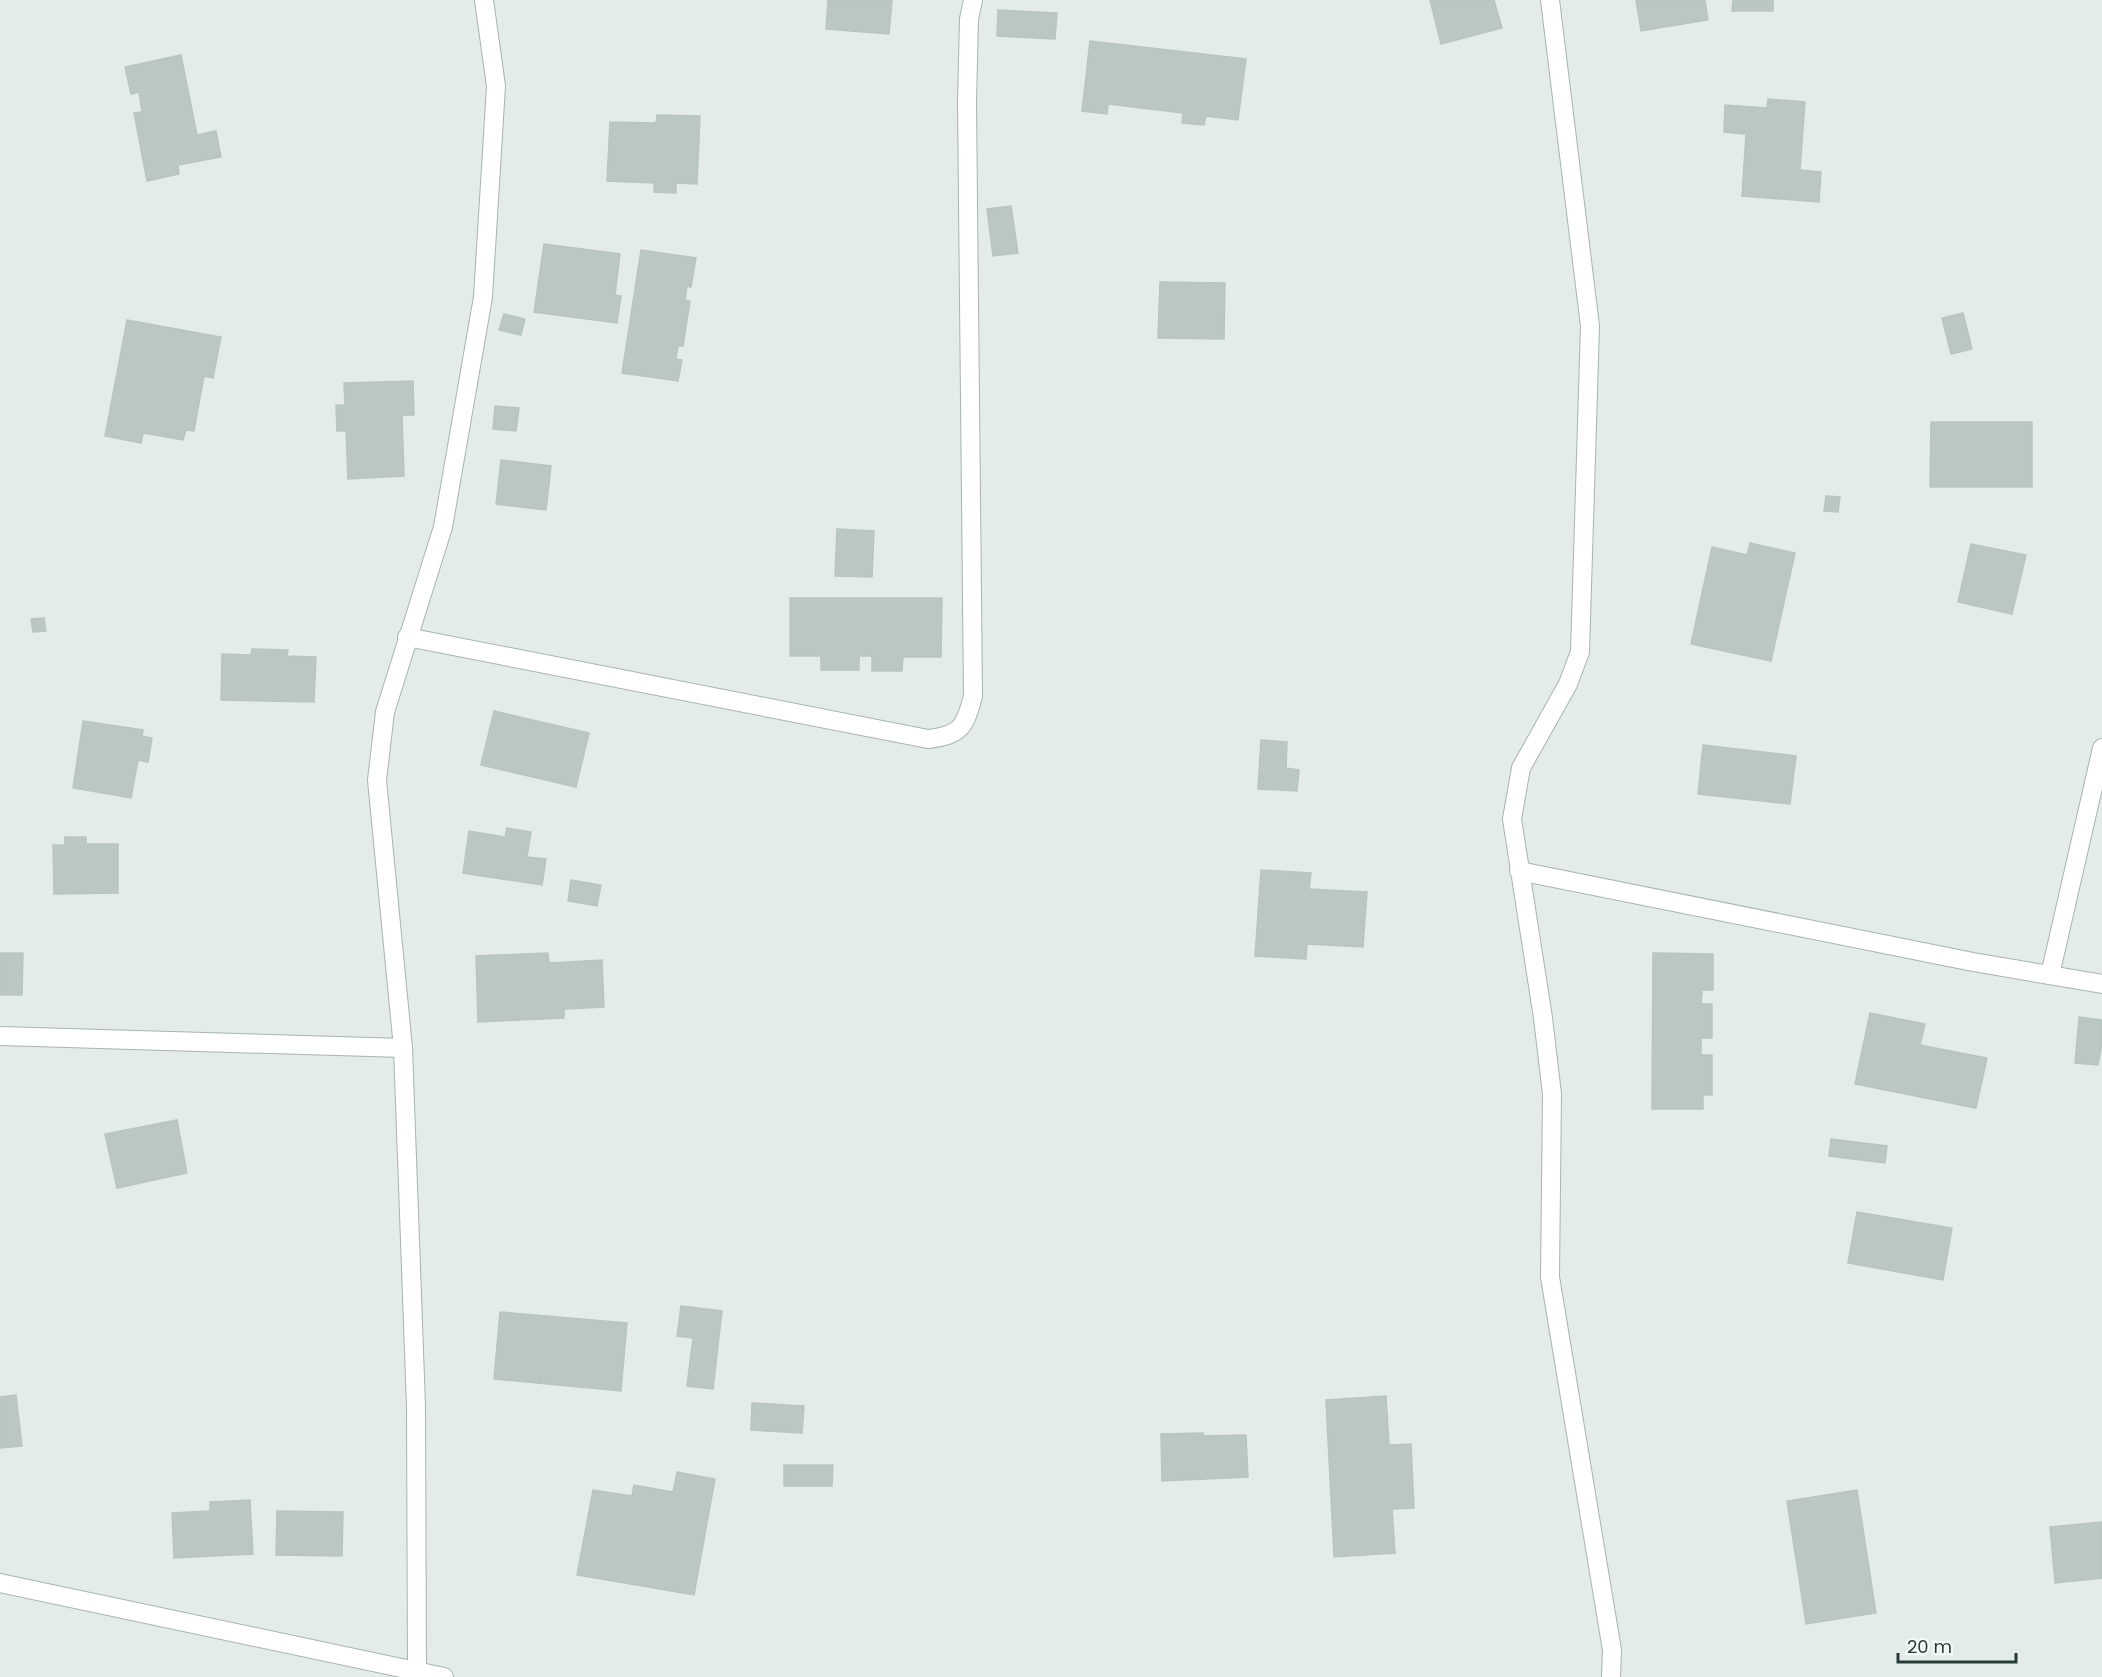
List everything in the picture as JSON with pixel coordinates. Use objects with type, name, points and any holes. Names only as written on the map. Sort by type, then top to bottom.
[{"type":"street","points":[[417,1671],[416,1406],[403,1048],[377,780],[385,712],[443,527],[483,297],[496,86],[484,0]]},
{"type":"street","points":[[407,637],[928,739],[944,737],[959,729],[966,721],[973,696],[967,102],[969,19],[973,0]]},
{"type":"street","points":[[1550,0],[1590,326],[1580,652],[1568,684],[1521,768],[1512,819],[1544,1017],[1552,1094],[1550,1277],[1612,1650],[1611,1677]]},
{"type":"street","points":[[2050,975],[2102,748]]},
{"type":"street","points":[[1519,871],[2102,984]]},
{"type":"street","points":[[0,1036],[403,1048]]},
{"type":"street","points":[[0,1583],[444,1677]]},
{"type":"building","points":[[828,0],[892,0],[889,34],[826,29]]},
{"type":"building","points":[[1430,0],[1494,0],[1502,28],[1441,44]]},
{"type":"building","points":[[1636,0],[1705,0],[1708,20],[1641,31]]},
{"type":"building","points":[[1733,0],[1773,0],[1773,11],[1732,11]]},
{"type":"building","points":[[998,10],[1057,13],[1055,39],[997,36]]},
{"type":"building","points":[[1090,41],[1246,59],[1238,120],[1206,116],[1204,125],[1182,123],[1183,113],[1108,104],[1107,114],[1082,111]]},
{"type":"building","points":[[181,55],[197,135],[216,131],[221,157],[178,165],[179,174],[147,181],[134,113],[142,112],[139,92],[131,94],[125,67]]},
{"type":"building","points":[[1768,99],[1805,102],[1800,170],[1821,172],[1819,202],[1742,196],[1746,134],[1724,132],[1725,105],[1767,108]]},
{"type":"building","points":[[657,115],[700,116],[697,184],[676,183],[676,193],[654,192],[654,183],[607,181],[610,122],[656,123]]},
{"type":"building","points":[[1011,206],[1018,253],[993,256],[987,209]]},
{"type":"building","points":[[544,244],[620,254],[615,295],[621,296],[617,323],[534,312]]},
{"type":"building","points":[[641,250],[696,258],[691,287],[687,286],[685,300],[690,301],[683,346],[678,346],[676,359],[682,360],[678,381],[622,373]]},
{"type":"building","points":[[1160,282],[1225,283],[1224,339],[1158,338]]},
{"type":"building","points":[[1963,313],[1972,349],[1951,354],[1942,318]]},
{"type":"building","points":[[504,314],[525,319],[521,335],[499,330]]},
{"type":"building","points":[[127,320],[221,337],[213,378],[204,376],[194,431],[186,430],[183,440],[143,433],[141,443],[105,436]]},
{"type":"building","points":[[413,381],[414,415],[402,415],[404,476],[348,479],[346,431],[337,431],[336,405],[345,405],[344,383]]},
{"type":"building","points":[[495,406],[519,408],[516,431],[493,429]]},
{"type":"building","points":[[1931,422],[2032,422],[2032,487],[1930,487]]},
{"type":"building","points":[[501,460],[551,466],[546,510],[496,504]]},
{"type":"building","points":[[1826,496],[1840,497],[1838,512],[1824,511]]},
{"type":"building","points":[[837,529],[874,531],[872,577],[835,576]]},
{"type":"building","points":[[1750,543],[1795,553],[1771,661],[1691,644],[1712,547],[1747,555]]},
{"type":"building","points":[[1971,544],[2026,555],[2012,614],[1958,602]]},
{"type":"building","points":[[790,598],[942,598],[941,657],[903,657],[902,671],[872,671],[872,656],[859,656],[859,670],[821,670],[821,656],[790,656]]},
{"type":"building","points":[[44,618],[46,631],[33,632],[31,619]]},
{"type":"building","points":[[252,649],[288,650],[287,656],[316,657],[314,702],[221,700],[222,654],[251,655]]},
{"type":"building","points":[[494,711],[589,733],[576,787],[481,765]]},
{"type":"building","points":[[83,721],[143,730],[142,736],[152,738],[148,762],[138,760],[131,798],[73,788]]},
{"type":"building","points":[[1261,740],[1287,742],[1286,768],[1299,770],[1297,791],[1258,789]]},
{"type":"building","points":[[1703,745],[1796,756],[1790,804],[1698,794]]},
{"type":"building","points":[[507,828],[531,832],[527,857],[546,859],[542,885],[463,873],[469,831],[505,837]]},
{"type":"building","points":[[65,837],[86,837],[86,844],[118,844],[118,893],[54,894],[53,845],[65,845]]},
{"type":"building","points":[[1261,870],[1311,873],[1309,889],[1367,892],[1363,947],[1307,944],[1306,959],[1255,956]]},
{"type":"building","points":[[571,880],[601,885],[597,906],[568,901]]},
{"type":"building","points":[[0,953],[23,953],[22,995],[0,995]]},
{"type":"building","points":[[548,953],[549,963],[602,960],[604,1007],[564,1009],[564,1018],[478,1022],[476,956]]},
{"type":"building","points":[[1653,953],[1713,954],[1713,990],[1702,990],[1701,1004],[1712,1004],[1712,1038],[1701,1038],[1701,1055],[1712,1055],[1712,1095],[1703,1095],[1703,1109],[1652,1109]]},
{"type":"building","points":[[1870,1013],[1925,1024],[1920,1045],[1987,1058],[1976,1108],[1855,1084]]},
{"type":"building","points":[[2079,1017],[2102,1020],[2102,1044],[2098,1065],[2075,1063]]},
{"type":"building","points":[[177,1120],[187,1173],[117,1188],[105,1134]]},
{"type":"building","points":[[1831,1139],[1887,1146],[1885,1163],[1829,1156]]},
{"type":"building","points":[[1857,1212],[1952,1228],[1943,1280],[1848,1263]]},
{"type":"building","points":[[681,1306],[722,1311],[713,1389],[687,1386],[693,1338],[677,1336]]},
{"type":"building","points":[[500,1312],[627,1323],[621,1391],[494,1379]]},
{"type":"building","points":[[16,1395],[22,1446],[0,1448],[0,1397]]},
{"type":"building","points":[[1386,1396],[1389,1445],[1411,1444],[1414,1508],[1392,1509],[1395,1553],[1334,1557],[1326,1400]]},
{"type":"building","points":[[752,1403],[804,1406],[802,1433],[751,1430]]},
{"type":"building","points":[[1203,1433],[1204,1436],[1246,1435],[1248,1477],[1162,1481],[1161,1434]]},
{"type":"building","points":[[784,1465],[833,1465],[832,1486],[784,1486]]},
{"type":"building","points":[[677,1472],[715,1479],[694,1595],[577,1575],[593,1490],[632,1496],[634,1485],[673,1492]]},
{"type":"building","points":[[1857,1490],[1876,1613],[1806,1624],[1787,1501]]},
{"type":"building","points":[[250,1500],[253,1554],[174,1558],[172,1513],[210,1511],[210,1502]]},
{"type":"building","points":[[277,1511],[343,1512],[342,1556],[276,1555]]},
{"type":"building","points":[[2102,1522],[2102,1578],[2055,1583],[2050,1527]]}]
